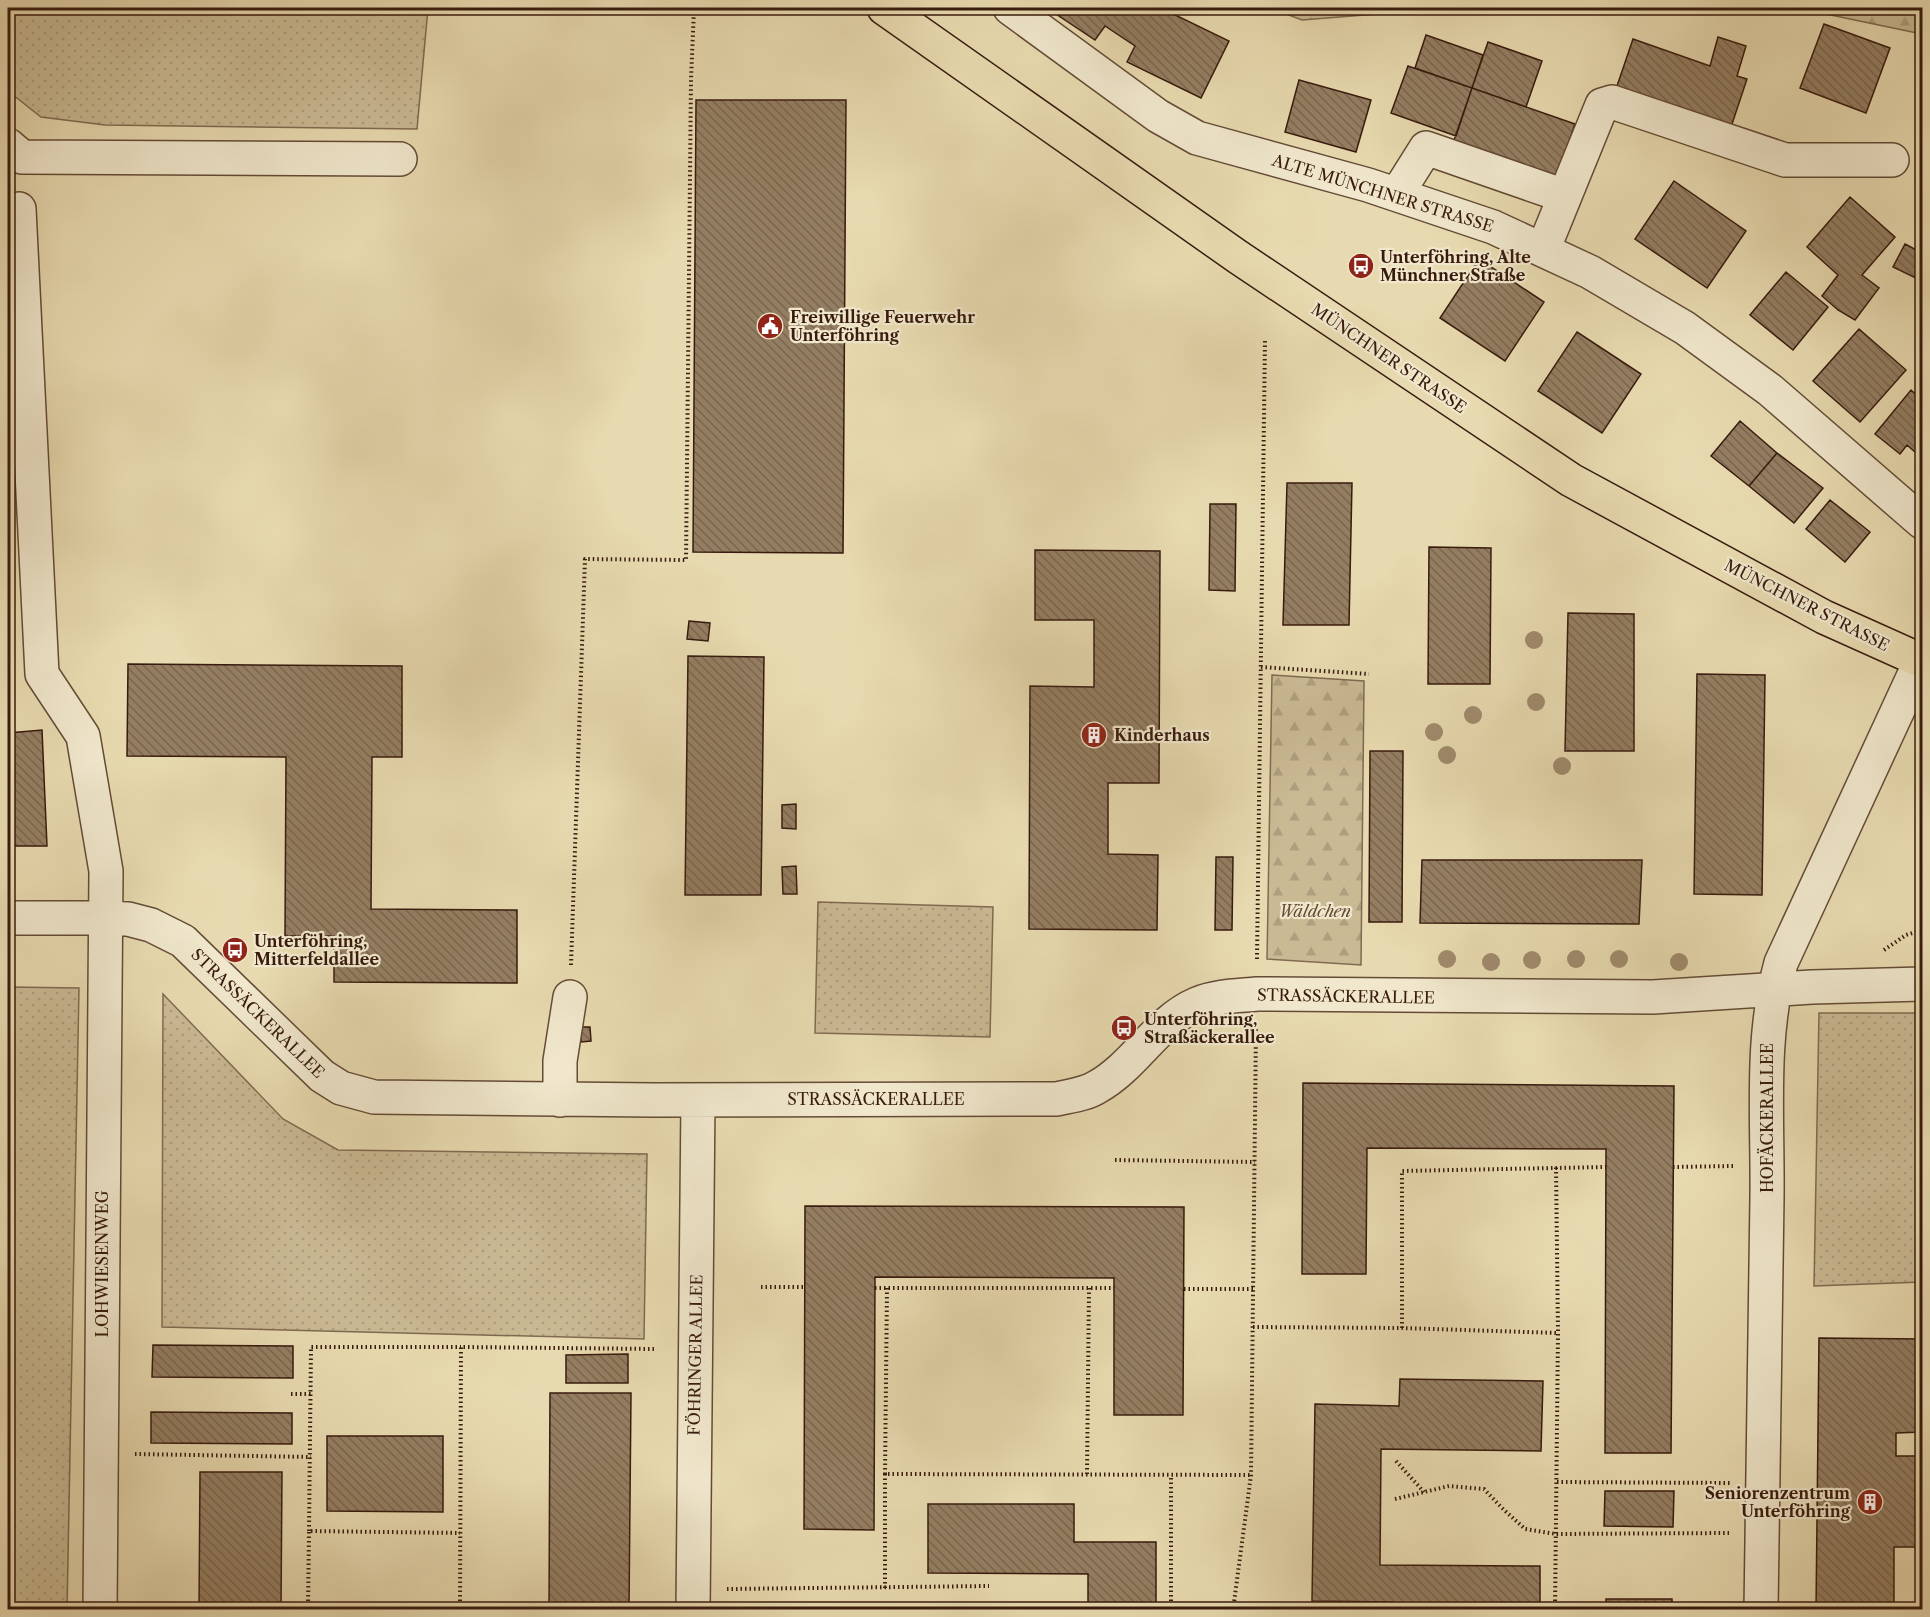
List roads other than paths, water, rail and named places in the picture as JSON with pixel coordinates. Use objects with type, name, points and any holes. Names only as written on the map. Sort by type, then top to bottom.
[{"type":"main road","name":"MÜNCHNER STRASSE","points":[[884,8],[1238,257],[1571,480],[1824,617],[1922,660]]},
{"type":"street","name":"ALTE MÜNCHNER STRASSE","points":[[1010,8],[1158,116],[1197,138],[1397,194],[1494,227],[1590,272],[1685,328],[1770,390],[1923,522]]},
{"type":"street","points":[[1543,250],[1602,105],[1612,102],[1785,160],[1892,160]]},
{"type":"street","points":[[1397,194],[1426,148],[1564,197]]},
{"type":"street","points":[[12,155],[400,159]]},
{"type":"street","name":"LOHWIESENWEG","points":[[19,209],[42,674],[83,736],[106,871],[100,1610]]},
{"type":"street","name":"HOFÄCKERALLEE","points":[[1761,1610],[1767,1165],[1766,1049],[1773,990],[1781,963],[1922,660]]},
{"type":"street","name":"STRASSÄCKERALLEE","points":[[8,918],[105,918],[151,925],[183,941],[322,1076],[341,1088],[374,1097],[560,1100],[1057,1099],[1096,1088],[1123,1069],[1175,1017],[1197,1004],[1222,997],[1257,994],[1403,997],[1653,997],[1923,984]]},
{"type":"street","points":[[560,1100],[560,1061],[570,997]]},
{"type":"street","name":"FÖHRINGER ALLEE","points":[[693,1600],[698,1100]]},
{"type":"place","name":"Unterföhring, Alte Münchner Straße","points":[[1361,266]]},
{"type":"place","name":"Freiwillige Feuerwehr Unterföhring","points":[[770,326]]},
{"type":"place","name":"Kinderhaus","points":[[1094,735]]},
{"type":"place","name":"Unterföhring, Mitterfeldallee","points":[[235,950]]},
{"type":"place","name":"Unterföhring, Straßäckerallee","points":[[1124,1028]]},
{"type":"place","name":"Seniorenzentrum Unterföhring","points":[[1870,1502]]},
{"type":"park label","name":"Wäldchen","points":[[1315,911]]}]
